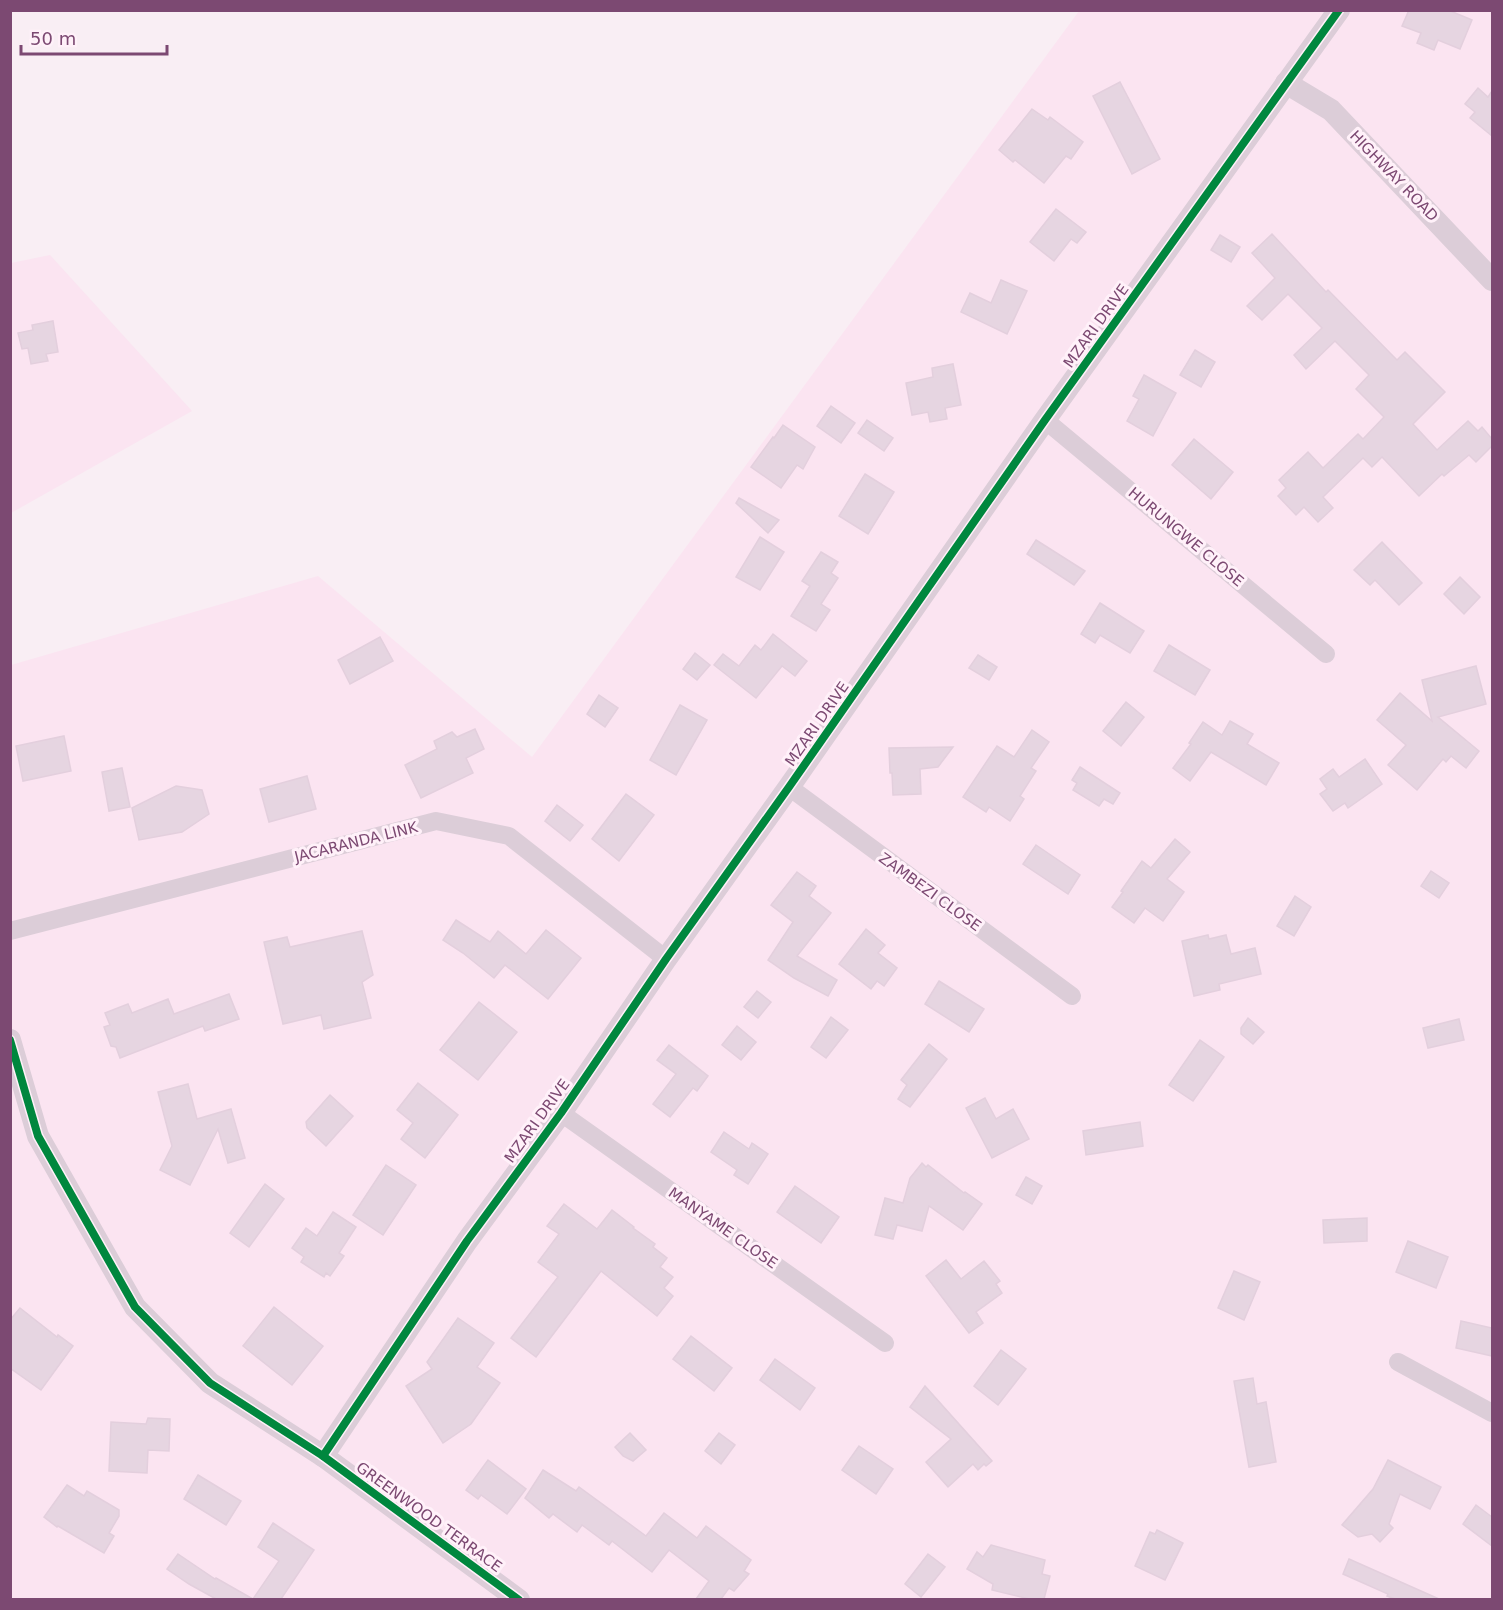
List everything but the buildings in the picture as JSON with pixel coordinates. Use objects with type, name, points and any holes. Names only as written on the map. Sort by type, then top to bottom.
[{"type":"street","name":"MZARI DRIVE","points":[[323,1456],[467,1241],[561,1113],[666,959],[1045,420],[1339,10]]},
{"type":"street","name":"HIGHWAY ROAD","points":[[1286,83],[1331,110],[1492,280]]},
{"type":"street","name":"HURUNGWE CLOSE","points":[[1045,420],[1326,654]]},
{"type":"street","name":"ZAMBEZI CLOSE","points":[[789,787],[1072,996]]},
{"type":"street","name":"JACARANDA LINK","points":[[10,931],[436,821],[509,836],[666,959]]},
{"type":"street","name":"GREENWOOD TERRACE","points":[[10,1040],[38,1136],[135,1307],[210,1383],[323,1456],[519,1599]]},
{"type":"street","name":"MANYAME CLOSE","points":[[561,1113],[885,1343]]},
{"type":"street","points":[[1398,1362],[1492,1413]]},
{"type":"shaded area","points":[[1079,11],[1492,11],[1492,1599],[11,1600],[11,665],[318,576],[532,757]]},
{"type":"shaded area","points":[[50,255],[192,411],[11,513],[11,263]]},
{"type":"cycle path","points":[[323,1456],[467,1241],[561,1113],[666,959],[1045,420],[1339,10]]},
{"type":"cycle path","points":[[10,1040],[38,1136],[135,1307],[210,1383],[323,1456],[519,1600]]}]
